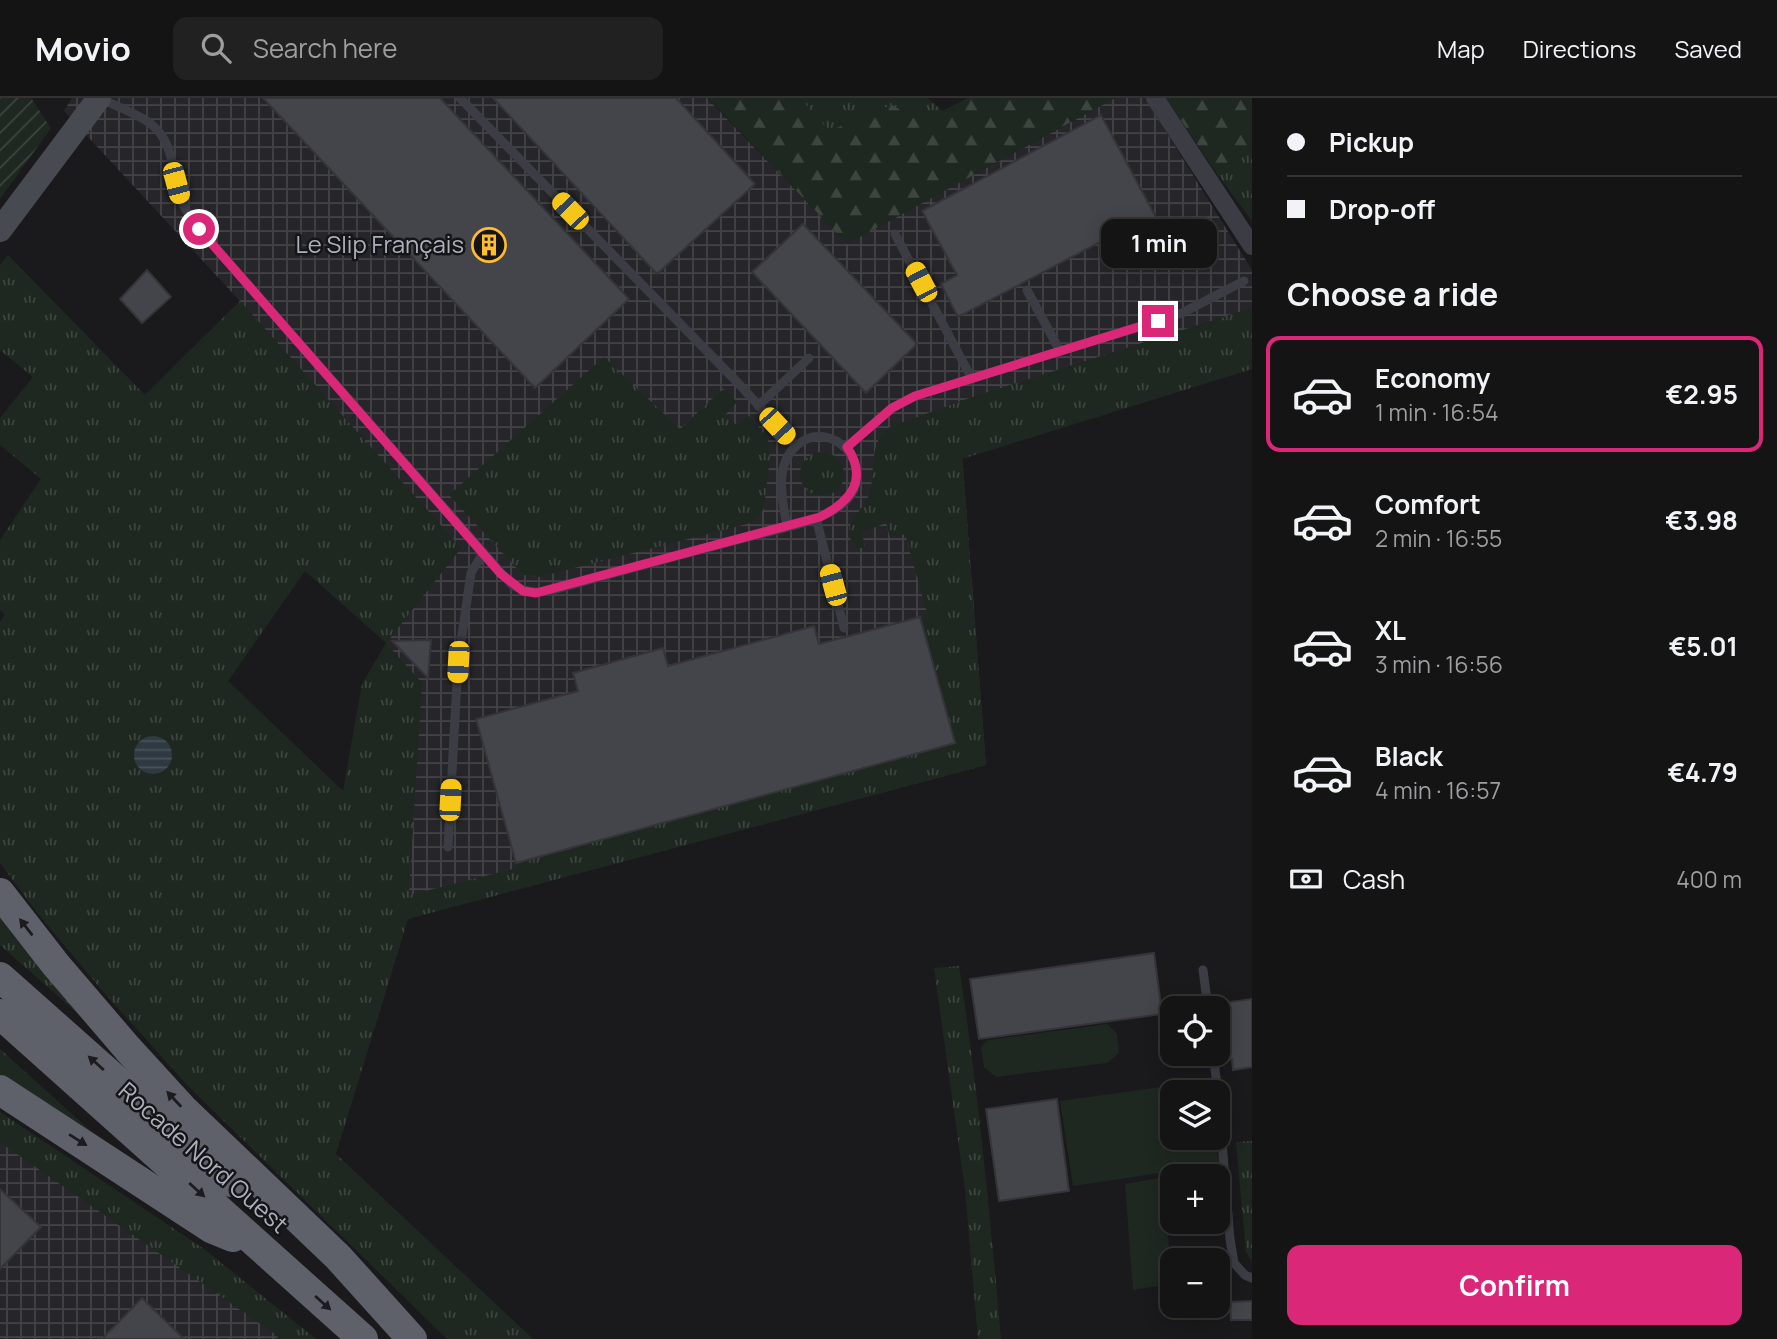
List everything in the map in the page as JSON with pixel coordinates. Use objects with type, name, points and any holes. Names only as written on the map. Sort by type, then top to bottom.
[{"type":"highway","points":[[0,893],[87,1002],[164,1088],[226,1152],[338,1257],[412,1339]]},
{"type":"highway","name":"Rocade Nord Ouest","points":[[0,978],[405,1339]]},
{"type":"highway","name":"Rocade Nord Ouest","points":[[0,1014],[363,1339]]},
{"type":"highway","points":[[0,1090],[211,1228],[261,1248]]},
{"type":"main road","points":[[1,228],[99,98]]},
{"type":"street","points":[[1155,98],[1252,246]]},
{"type":"lane","points":[[99,98],[137,115],[160,132],[173,160],[180,198],[199,229],[512,585],[523,591],[536,593],[787,526],[816,518],[836,508],[852,492],[856,469],[853,456],[847,447],[839,442],[818,438],[806,439],[796,446],[783,468],[781,496],[787,526]]},
{"type":"lane","points":[[460,98],[796,446]]},
{"type":"lane","points":[[895,234],[972,379]]},
{"type":"lane","points":[[847,447],[892,408],[915,396],[1182,313],[1244,281]]},
{"type":"lane","points":[[1027,290],[1060,351]]},
{"type":"lane","points":[[758,406],[809,358]]},
{"type":"lane","points":[[816,518],[844,628]]},
{"type":"lane","points":[[447,846],[458,662],[471,573],[482,553]]},
{"type":"lane","points":[[1203,971],[1206,996]]},
{"type":"lane","points":[[1223,1150],[1234,1263],[1245,1275],[1252,1278]]},
{"type":"shaded area","points":[[72,98],[707,98],[847,244],[1115,98],[1145,98],[1252,270],[1252,308],[958,402],[986,765],[408,918],[386,643],[461,548],[240,301],[64,111]]},
{"type":"shaded area","points":[[153,736],[166,742],[172,755],[166,768],[153,774],[140,768],[134,755],[140,742]]},
{"type":"shaded area","points":[[0,1142],[278,1336],[277,1339],[0,1339]]},
{"type":"green space","points":[[0,98],[31,98],[51,128],[0,199]]},
{"type":"green space","points":[[708,98],[800,98],[829,131],[892,105],[921,122],[968,98],[1115,98],[847,244]]},
{"type":"green space","points":[[800,98],[927,98],[943,111],[921,122],[892,105],[829,131]]},
{"type":"green space","points":[[1166,98],[1252,98],[1252,150],[1215,171]]},
{"type":"green space","points":[[1252,150],[1252,221],[1215,171]]},
{"type":"green space","points":[[8,255],[145,395],[240,301],[461,548],[386,643],[422,683],[409,895],[517,868],[516,863],[954,743],[920,617],[927,613],[905,534],[890,538],[886,523],[862,532],[865,547],[857,549],[849,535],[851,523],[870,490],[874,453],[881,436],[892,426],[982,394],[1252,308],[1252,369],[962,459],[986,765],[408,919],[336,1154],[533,1339],[447,1339],[186,1084],[100,988],[0,863],[0,622],[5,615],[0,610],[0,540],[41,479],[0,445],[0,418],[33,377],[0,350],[0,265]],"holes":[[[305,571],[386,643],[362,684],[343,791],[228,681]]]},
{"type":"green space","points":[[604,357],[680,429],[724,388],[737,402],[726,414],[737,426],[748,415],[768,438],[770,457],[764,508],[759,517],[751,523],[539,577],[523,575],[449,495]]},
{"type":"green space","points":[[822,452],[838,458],[844,474],[838,490],[822,496],[806,490],[800,474],[806,458]]},
{"type":"green space","points":[[0,913],[84,1019],[0,945]]},
{"type":"green space","points":[[959,966],[983,1152],[1001,1339],[978,1339],[965,1190],[934,968]]},
{"type":"green space","points":[[1107,1024],[1117,1034],[1119,1053],[1107,1063],[996,1077],[984,1067],[981,1047],[988,1040]]},
{"type":"green space","points":[[0,1049],[106,1145],[0,1075]]},
{"type":"green space","points":[[1160,1087],[1160,1150],[1217,1150],[1219,1164],[1160,1164],[1160,1173],[1073,1186],[1060,1101]]},
{"type":"green space","points":[[0,1112],[204,1249],[316,1339],[277,1339],[278,1336],[0,1142]]},
{"type":"green space","points":[[1252,1141],[1252,1261],[1246,1252],[1236,1142]]},
{"type":"green space","points":[[1160,1178],[1160,1234],[1168,1234],[1169,1248],[1160,1248],[1160,1286],[1133,1290],[1125,1184]]},
{"type":"building","name":"Le Slip Français","points":[[263,98],[440,98],[629,299],[535,388]]},
{"type":"building","points":[[493,98],[676,98],[755,184],[657,274]]},
{"type":"building","points":[[1101,115],[1172,247],[1137,265],[1119,232],[958,317],[941,284],[957,275],[922,211]]},
{"type":"building","points":[[803,224],[917,344],[866,393],[752,272]]},
{"type":"building","points":[[147,270],[171,297],[142,323],[120,299]]},
{"type":"building","points":[[920,617],[955,743],[516,863],[476,719],[578,691],[573,673],[663,648],[668,666],[814,626],[819,644]]},
{"type":"building","points":[[431,640],[428,678],[392,641]]},
{"type":"building","points":[[1154,953],[1160,1014],[979,1039],[970,979]]},
{"type":"building","points":[[1252,999],[1252,1067],[1233,1070],[1230,1059],[1230,1002]]},
{"type":"building","points":[[1057,1099],[1069,1191],[999,1201],[986,1109]]},
{"type":"building","points":[[0,1189],[41,1227],[0,1269]]},
{"type":"building","points":[[142,1298],[184,1339],[102,1339]]},
{"type":"building","points":[[1252,1301],[1252,1320],[1231,1320],[1230,1302]]},
{"type":"place","name":"Le Slip Français","points":[[489,245]]},
{"type":"route","points":[[199,229],[501,574],[523,591],[536,593],[820,517],[845,501],[852,492],[856,469],[853,456],[847,447],[892,408],[915,396],[1158,321]]}]
